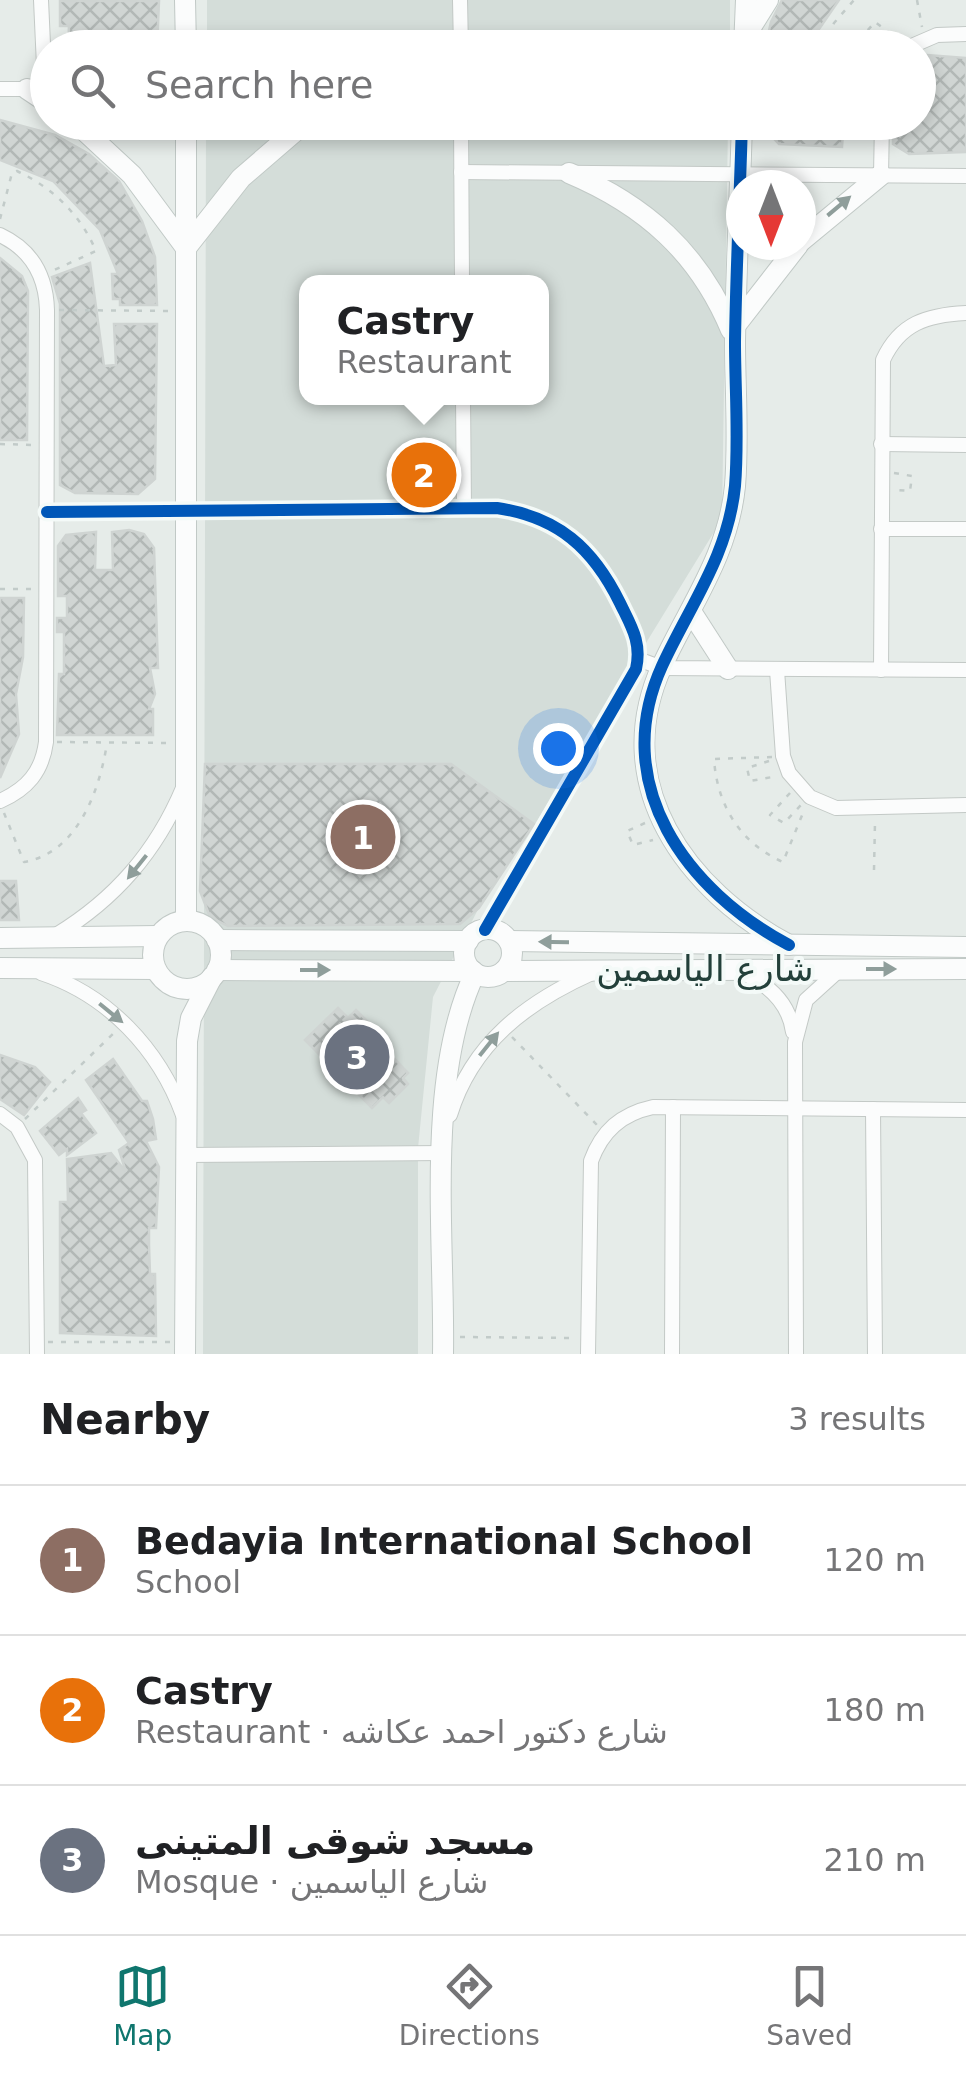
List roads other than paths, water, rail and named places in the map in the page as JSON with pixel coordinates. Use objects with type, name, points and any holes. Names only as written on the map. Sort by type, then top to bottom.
[{"type":"street","points":[[41,0],[41,30]]},
{"type":"street","points":[[186,0],[186,30]]},
{"type":"street","points":[[460,0],[461,30]]},
{"type":"street","points":[[751,30],[768,0]]},
{"type":"street","points":[[745,30],[747,2]]},
{"type":"street","points":[[936,37],[966,34]]},
{"type":"street","points":[[0,89],[30,91]]},
{"type":"street","points":[[94,140],[132,175],[186,248]]},
{"type":"street","points":[[186,140],[186,920]]},
{"type":"street","points":[[186,248],[241,178],[285,140]]},
{"type":"street","points":[[461,140],[462,275]]},
{"type":"street","points":[[740,170],[741,140]]},
{"type":"street","points":[[880,175],[881,140]]},
{"type":"street","points":[[461,172],[726,173]]},
{"type":"street","points":[[570,173],[630,203],[672,236],[719,301],[735,332]]},
{"type":"street","points":[[816,174],[966,176]]},
{"type":"street","points":[[816,226],[880,175]]},
{"type":"street","points":[[0,236],[24,250],[42,275],[47,310],[46,742],[38,771],[28,784],[0,802]]},
{"type":"street","points":[[737,260],[734,485],[722,548],[662,668],[646,739],[648,778],[664,825],[717,899],[749,924],[789,945]]},
{"type":"street","points":[[735,332],[787,260]]},
{"type":"street","points":[[881,670],[881,372],[888,349],[904,330],[924,318],[966,313]]},
{"type":"street","points":[[463,405],[464,508]]},
{"type":"street","points":[[881,444],[966,445]]},
{"type":"street","points":[[46,512],[464,508],[523,512],[570,535],[605,573],[638,640],[638,659],[628,690],[476,935],[466,960],[474,972]]},
{"type":"street","points":[[881,528],[966,529]]},
{"type":"street","points":[[692,612],[728,669]]},
{"type":"street","points":[[638,659],[662,668],[966,670]]},
{"type":"street","points":[[777,670],[783,756],[801,788],[836,808],[966,805]]},
{"type":"street","points":[[51,938],[95,909],[133,873],[172,815],[186,783]]},
{"type":"street","points":[[0,968],[158,972],[185,988],[215,974],[474,972],[486,977],[504,971],[511,960],[509,941],[496,930],[476,935],[217,940],[201,924],[186,920],[170,925],[158,936],[152,952],[158,972],[174,998],[187,1041]]},
{"type":"street","points":[[0,938],[158,936]]},
{"type":"street","points":[[185,1348],[187,1041],[196,1006],[215,974],[217,940]]},
{"type":"street","name":"شارع الياسمين","points":[[509,941],[966,947]]},
{"type":"street","points":[[26,968],[78,989],[124,1023],[163,1070],[186,1124]]},
{"type":"street","points":[[445,1130],[467,1075],[503,1028],[550,992],[604,968]]},
{"type":"street","points":[[736,969],[771,989],[784,1004],[794,1042],[796,1354]]},
{"type":"street","name":"شارع الياسمين","points":[[504,971],[966,969]]},
{"type":"street","points":[[794,1042],[806,1000],[840,970]]},
{"type":"street","points":[[443,1346],[449,1049],[474,972]]},
{"type":"street","points":[[672,1354],[673,1107]]},
{"type":"street","points":[[873,1109],[874,1354]]},
{"type":"street","points":[[588,1354],[589,1176],[604,1134],[639,1110],[966,1110]]},
{"type":"street","points":[[0,1114],[17,1127],[35,1160],[37,1348]]},
{"type":"street","points":[[186,1155],[444,1153]]},
{"type":"place","name":"Castry","points":[[424,475]]},
{"type":"place","name":"Bedayia International School","points":[[363,837]]},
{"type":"place","name":"مسجد شوقى المتينى","points":[[357,1057]]}]
